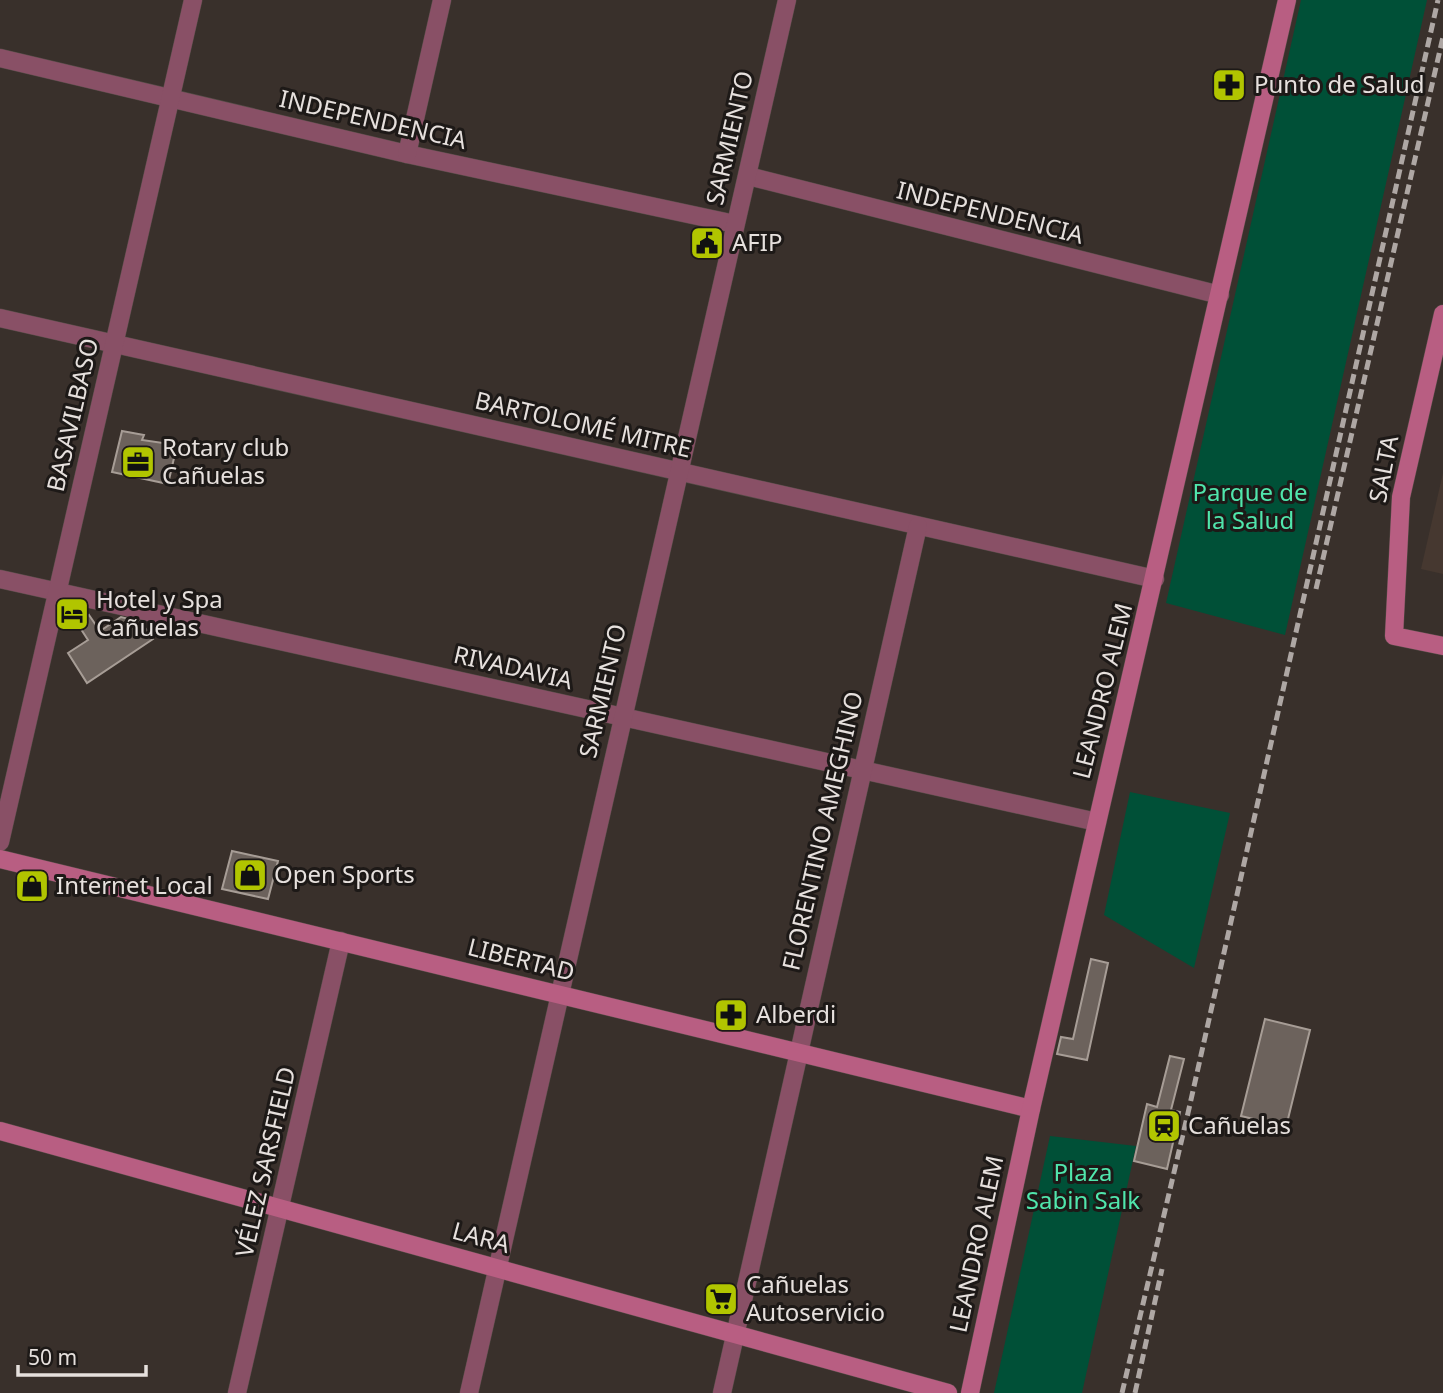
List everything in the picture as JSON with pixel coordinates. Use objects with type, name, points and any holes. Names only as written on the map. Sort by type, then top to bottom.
[{"type":"street","name":"BASAVILBASO","points":[[0,842],[192,0]]},
{"type":"street","points":[[407,153],[442,0]]},
{"type":"street","name":"SARMIENTO","points":[[469,1393],[786,0]]},
{"type":"street","name":"LEANDRO ALEM","points":[[970,1393],[1031,1109],[1287,0]]},
{"type":"street","name":"INDEPENDENCIA","points":[[0,58],[407,153],[735,224]]},
{"type":"street","name":"INDEPENDENCIA","points":[[748,176],[1220,295]]},
{"type":"street","name":"SALTA","points":[[1443,314],[1401,497],[1394,636],[1443,646]]},
{"type":"street","name":"BARTOLOMÉ MITRE","points":[[0,318],[1155,579]]},
{"type":"street","name":"FLORENTINO AMEGHINO","points":[[722,1393],[918,526]]},
{"type":"street","name":"RIVADAVIA","points":[[0,579],[1097,822]]},
{"type":"street","name":"LIBERTAD","points":[[0,859],[1031,1109]]},
{"type":"street","name":"VÉLEZ SARSFIELD","points":[[237,1393],[341,941]]},
{"type":"street","name":"LARA","points":[[0,1131],[948,1393]]},
{"type":"shaded area","points":[[1443,473],[1443,574],[1421,569]]},
{"type":"green space","name":"Parque de la Salud","points":[[1301,0],[1427,0],[1285,635],[1166,603]]},
{"type":"green space","points":[[1130,792],[1230,813],[1194,968],[1104,915]]},
{"type":"green space","name":"Plaza Sabin Salk","points":[[1050,1136],[1136,1146],[1082,1393],[994,1393]]},
{"type":"building","points":[[122,431],[144,435],[142,440],[177,445],[168,484],[112,472]]},
{"type":"building","points":[[89,615],[100,631],[121,617],[141,622],[153,639],[87,683],[68,653],[88,640],[77,623]]},
{"type":"building","points":[[232,851],[278,861],[268,899],[222,889]]},
{"type":"building","points":[[1091,959],[1108,963],[1087,1060],[1057,1054],[1061,1037],[1073,1039]]},
{"type":"building","points":[[1265,1019],[1310,1030],[1286,1127],[1241,1116]]},
{"type":"building","points":[[1170,1056],[1184,1059],[1171,1110],[1180,1112],[1167,1169],[1134,1161],[1147,1104],[1157,1107]]},
{"type":"railway","points":[[1122,1393],[1188,1113],[1438,0]]},
{"type":"railway","points":[[1316,589],[1443,37]]},
{"type":"railway","points":[[1135,1393],[1162,1269]]},
{"type":"place","name":"Punto de Salud","points":[[1229,85]]},
{"type":"place","name":"AFIP","points":[[707,243]]},
{"type":"place","name":"Rotary club Cañuelas","points":[[138,462]]},
{"type":"place","name":"Hotel y Spa Cañuelas","points":[[72,614]]},
{"type":"place","name":"Open Sports","points":[[250,875]]},
{"type":"place","name":"Internet Local","points":[[32,886]]},
{"type":"place","name":"Alberdi","points":[[731,1015]]},
{"type":"place","name":"Cañuelas","points":[[1164,1126]]},
{"type":"place","name":"Cañuelas Autoservicio","points":[[721,1299]]}]
